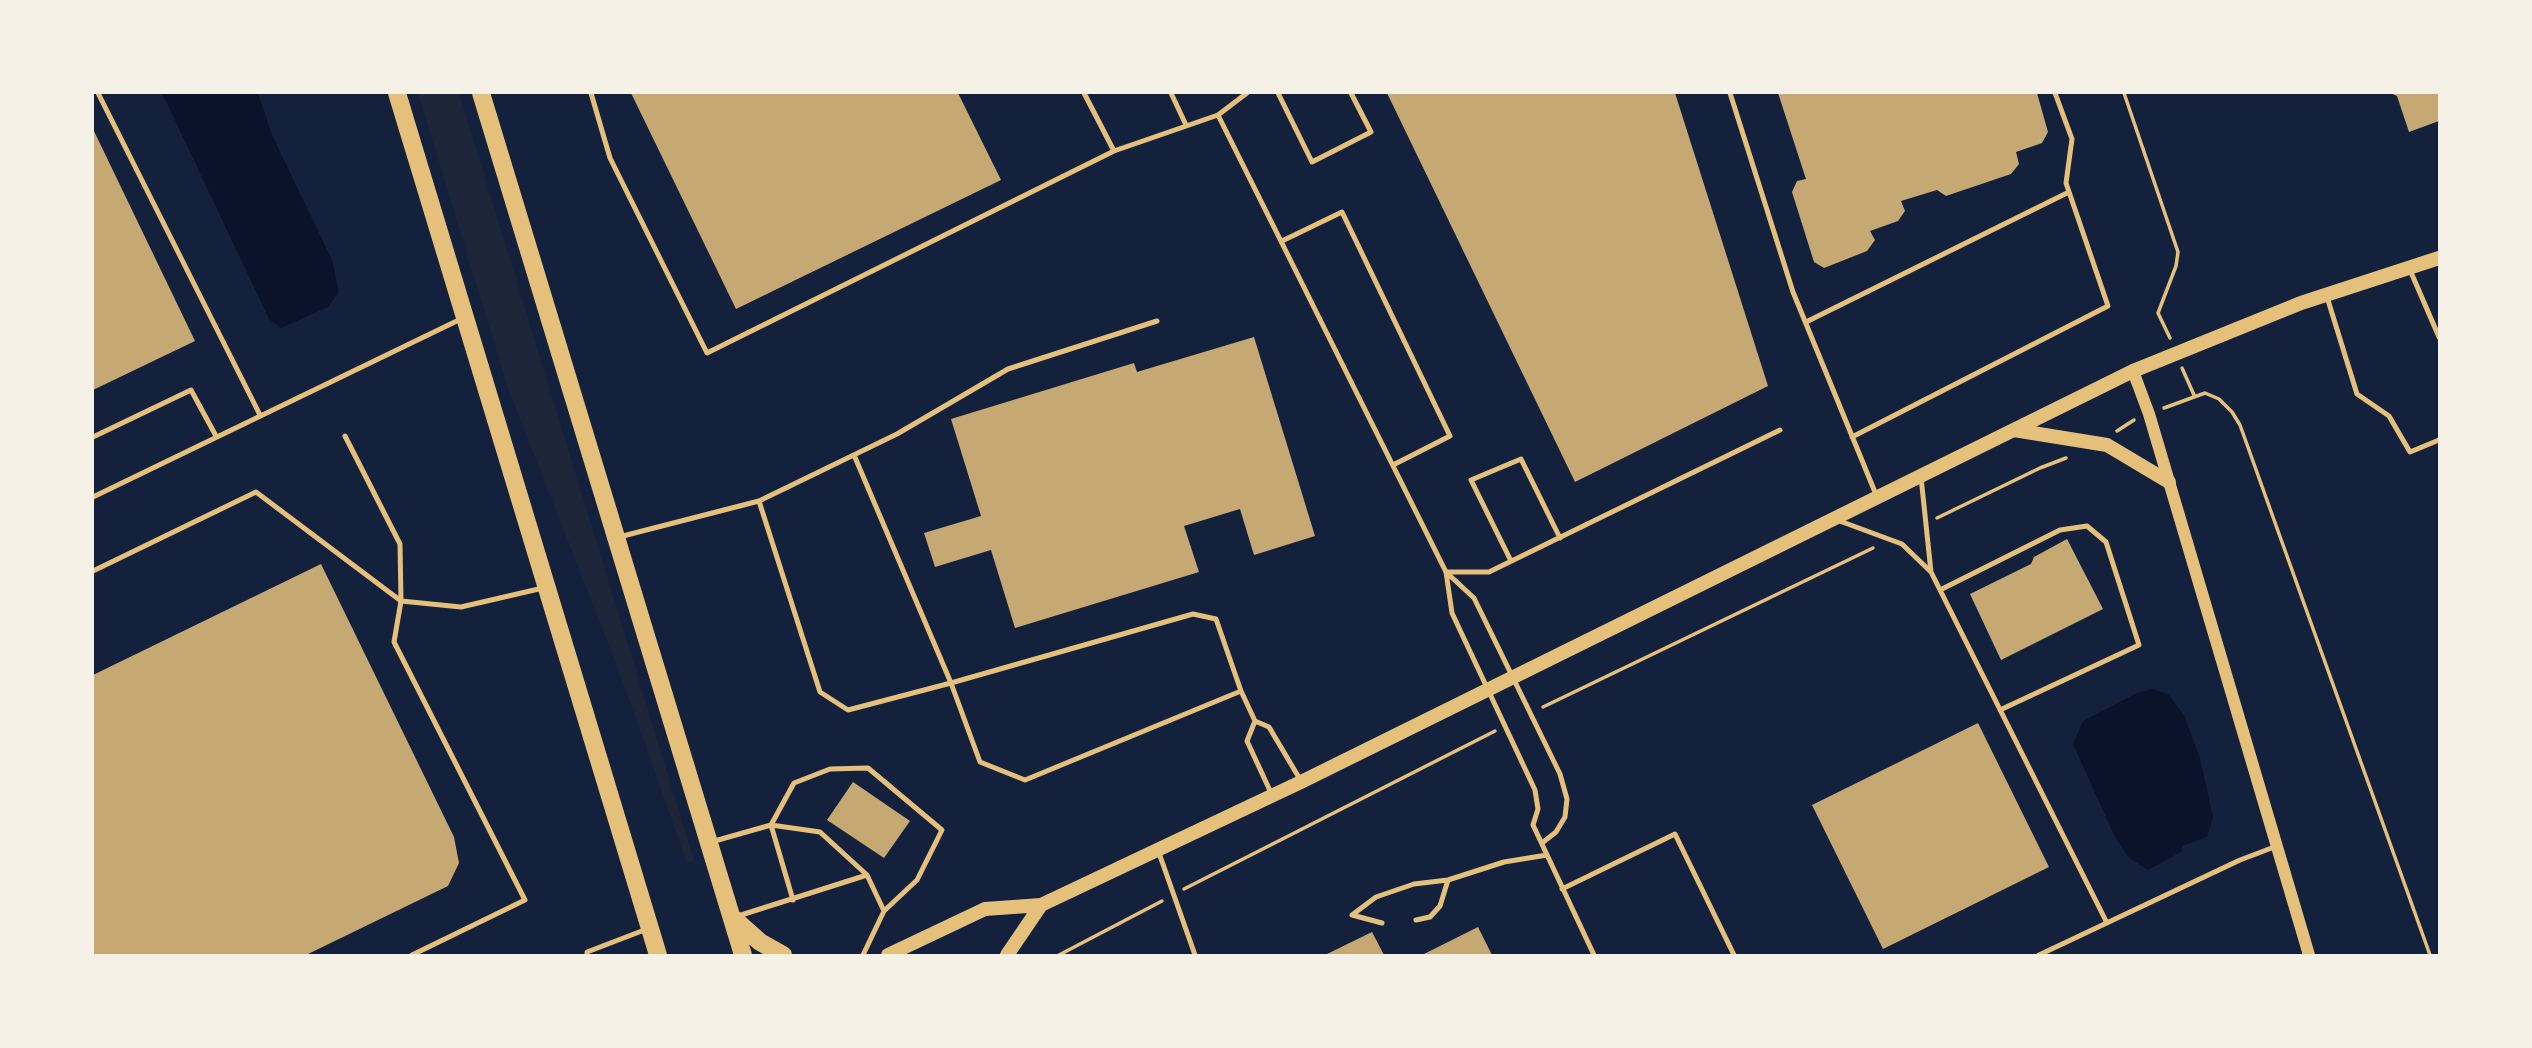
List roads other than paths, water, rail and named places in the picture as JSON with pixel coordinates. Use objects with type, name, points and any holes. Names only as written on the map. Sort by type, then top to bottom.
[{"type":"main road","points":[[397,93],[658,955]]},
{"type":"main road","points":[[481,93],[615,537],[711,842],[743,955]]},
{"type":"main road","points":[[888,955],[985,909],[1041,905],[1301,782],[2133,371],[2326,294],[2439,258]]},
{"type":"main road","points":[[2014,430],[2108,444],[2169,482]]},
{"type":"main road","points":[[1007,955],[1041,905]]},
{"type":"main road","points":[[732,917],[760,942],[783,955]]},
{"type":"street","points":[[2133,371],[2169,482],[2309,955]]},
{"type":"lane","points":[[97,93],[260,415]]},
{"type":"lane","points":[[591,93],[610,158],[707,353],[1114,151],[1218,115],[1247,93]]},
{"type":"lane","points":[[1084,93],[1114,151]]},
{"type":"lane","points":[[1171,93],[1186,125]]},
{"type":"lane","points":[[1278,93],[1312,162],[1371,132],[1352,93]]},
{"type":"lane","points":[[1730,93],[1805,322],[1877,497]]},
{"type":"lane","points":[[1852,437],[2108,306],[2066,183],[2071,139],[2054,93]]},
{"type":"lane","points":[[1218,115],[1395,464],[1446,572],[1452,613],[1535,790],[1538,809],[1533,825],[1594,955]]},
{"type":"lane","points":[[1805,322],[2070,192]]},
{"type":"lane","points":[[1282,241],[1342,212],[1450,436],[1395,464]]},
{"type":"lane","points":[[2409,267],[2439,337]]},
{"type":"lane","points":[[2326,294],[2357,394],[2389,416],[2410,452],[2439,440]]},
{"type":"lane","points":[[93,497],[466,317]]},
{"type":"lane","points":[[615,537],[759,500],[897,434],[1008,369],[1157,320]]},
{"type":"lane","points":[[93,437],[191,390],[216,436]]},
{"type":"lane","points":[[1446,572],[1489,572],[1780,430]]},
{"type":"lane","points":[[345,436],[400,544],[401,601],[394,642],[525,900],[412,955]]},
{"type":"lane","points":[[854,455],[951,683],[980,762],[1026,780],[1241,691]]},
{"type":"lane","points":[[1511,561],[1471,480],[1521,459],[1560,538]]},
{"type":"lane","points":[[1921,476],[1931,572]]},
{"type":"lane","points":[[93,571],[256,492],[401,601],[461,607],[546,587]]},
{"type":"lane","points":[[759,500],[820,692],[848,710],[1193,614],[1216,620],[1241,691],[1255,721],[1269,727],[1301,782]]},
{"type":"lane","points":[[1834,518],[1902,544],[1931,572],[2107,923]]},
{"type":"lane","points":[[1940,590],[2060,530],[2087,526],[2106,542],[2139,645],[2000,710]]},
{"type":"lane","points":[[1446,572],[1474,598],[1560,774],[1567,799],[1565,817],[1556,832],[1542,843]]},
{"type":"lane","points":[[1255,721],[1247,741],[1272,796]]},
{"type":"lane","points":[[793,900],[771,824],[794,783],[830,769],[868,768],[942,830],[917,880],[884,911],[863,955]]},
{"type":"lane","points":[[711,842],[771,824],[820,832],[867,875],[884,911]]},
{"type":"lane","points":[[1562,889],[1675,834],[1734,955]]},
{"type":"lane","points":[[2039,955],[2240,860],[2277,846]]},
{"type":"lane","points":[[1158,850],[1195,955]]},
{"type":"lane","points":[[1382,923],[1352,915],[1376,897],[1414,884],[1448,880],[1504,862],[1547,855]]},
{"type":"lane","points":[[732,917],[867,875]]},
{"type":"lane","points":[[1416,920],[1430,917],[1440,906],[1448,880]]},
{"type":"lane","points":[[587,955],[587,952],[650,928]]}]
